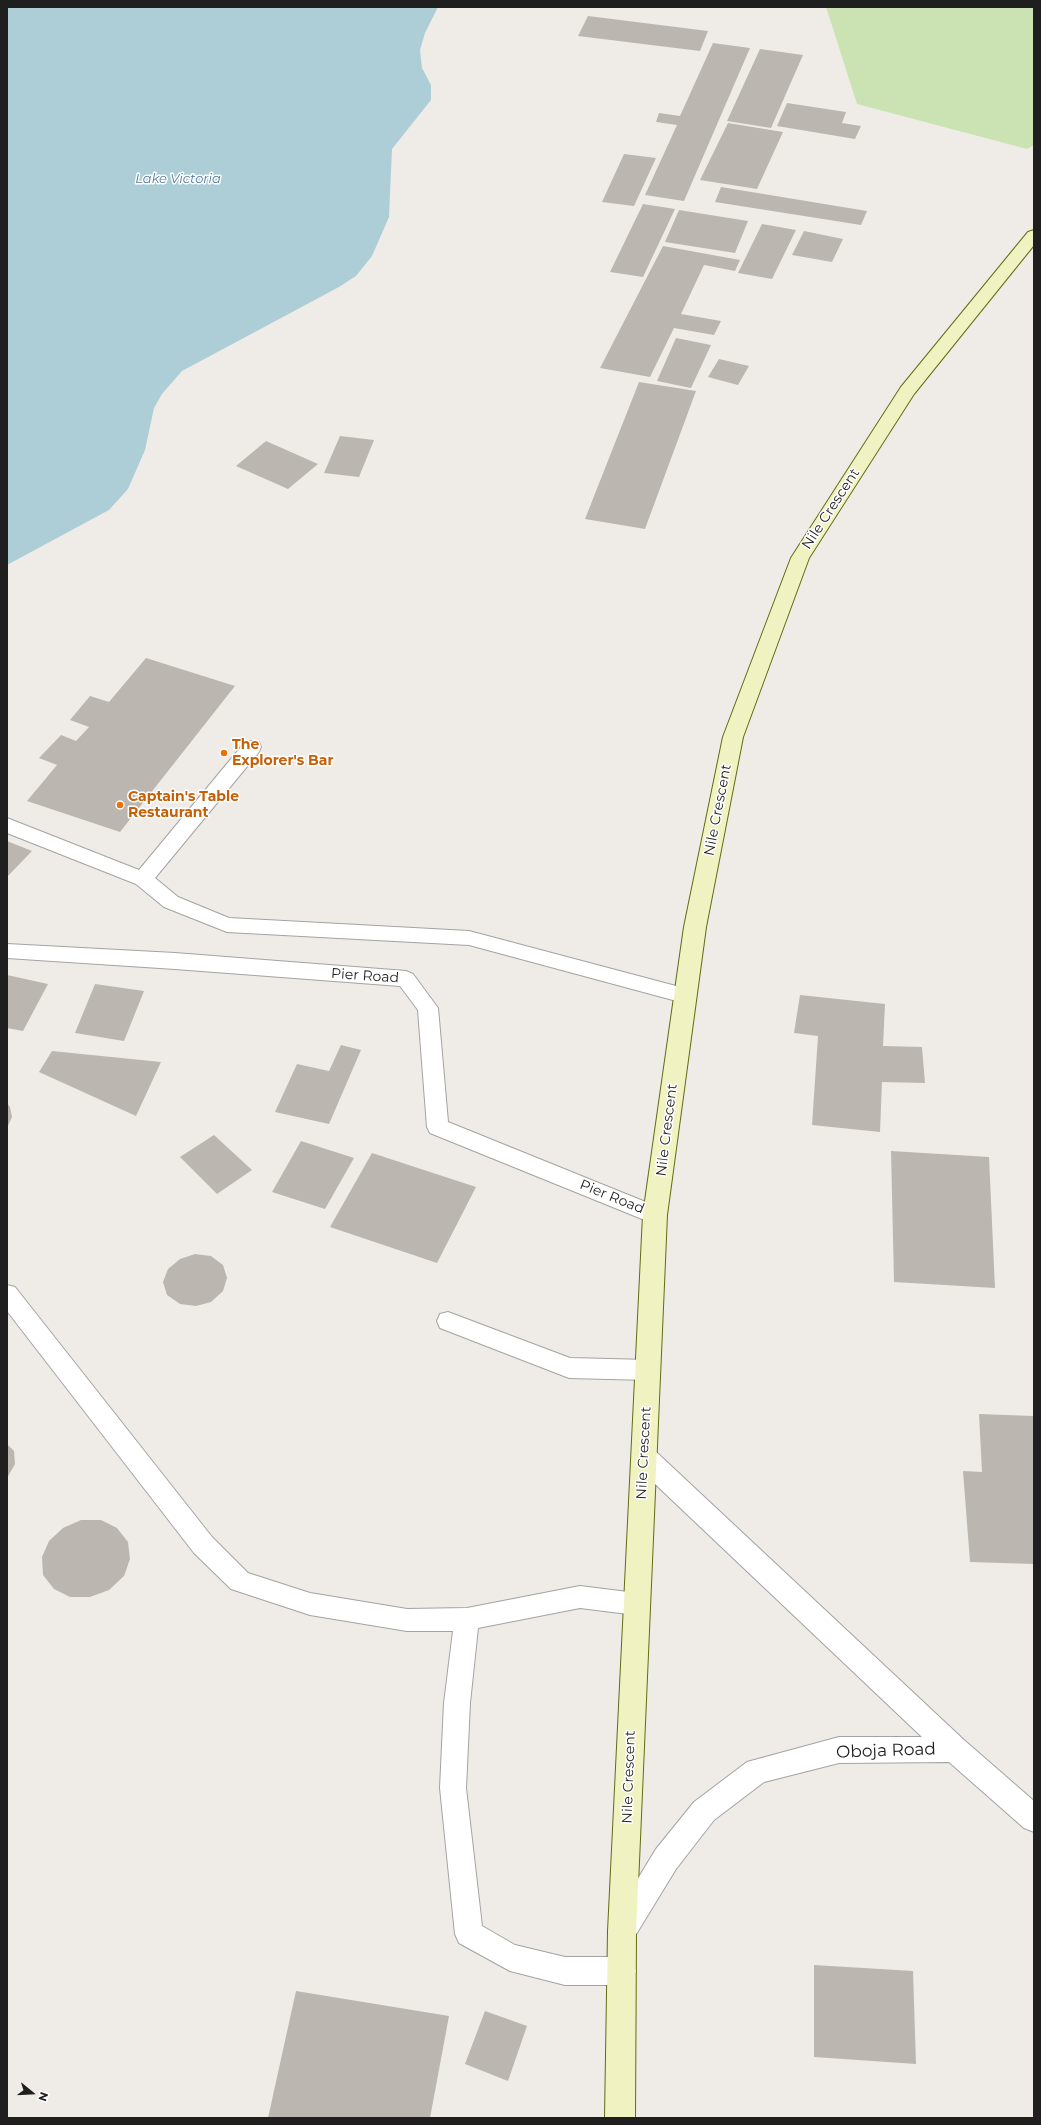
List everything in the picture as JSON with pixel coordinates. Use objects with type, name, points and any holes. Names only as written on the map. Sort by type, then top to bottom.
[{"type":"street","name":"Nile Crescent","points":[[620,2118],[622,1931],[636,1604],[656,1215],[684,995],[695,927],[733,737],[800,558],[907,391],[1034,235]]},
{"type":"street","points":[[644,1457],[954,1749]]},
{"type":"street","name":"Oboja Road","points":[[622,1931],[666,1859],[704,1811],[757,1771],[839,1750],[954,1749],[1034,1819]]},
{"type":"lane","points":[[143,879],[252,747]]},
{"type":"lane","points":[[7,825],[143,879],[171,902],[227,925],[469,938],[684,995]]},
{"type":"lane","name":"Pier Road","points":[[7,951],[175,961],[406,979],[428,1008],[438,1127],[656,1215]]},
{"type":"lane","points":[[7,1294],[203,1545],[240,1581],[310,1604],[407,1620],[467,1619],[580,1597],[636,1604]]},
{"type":"lane","points":[[448,1321],[569,1368],[648,1370]]},
{"type":"lane","points":[[467,1619],[457,1703],[453,1788],[469,1934],[510,1957],[564,1971],[622,1971]]},
{"type":"green space","points":[[826,7],[1034,7],[1034,145],[1027,149],[857,104]]},
{"type":"water","name":"Lake Victoria","points":[[7,7],[438,7],[425,33],[420,50],[422,68],[431,85],[431,100],[392,149],[389,217],[372,256],[356,276],[339,287],[182,371],[162,394],[154,408],[145,450],[128,489],[109,510],[7,565]]},
{"type":"building","points":[[588,16],[708,31],[700,51],[578,36]]},
{"type":"building","points":[[713,43],[750,48],[684,201],[645,195],[677,125],[656,122],[659,113],[680,116]]},
{"type":"building","points":[[760,49],[803,55],[771,128],[727,121]]},
{"type":"building","points":[[787,103],[846,112],[842,123],[861,126],[855,139],[777,126]]},
{"type":"building","points":[[728,123],[783,132],[757,189],[700,180]]},
{"type":"building","points":[[624,154],[656,158],[634,206],[602,202]]},
{"type":"building","points":[[721,187],[867,211],[861,225],[715,202]]},
{"type":"building","points":[[643,204],[675,209],[643,277],[610,272]]},
{"type":"building","points":[[679,210],[748,221],[735,253],[665,242]]},
{"type":"building","points":[[762,224],[796,230],[772,279],[738,273]]},
{"type":"building","points":[[804,231],[843,239],[832,262],[792,255]]},
{"type":"building","points":[[663,246],[740,260],[735,271],[704,265],[681,314],[721,321],[714,335],[674,328],[650,377],[600,368]]},
{"type":"building","points":[[676,338],[711,345],[691,388],[657,381]]},
{"type":"building","points":[[719,359],[749,366],[738,385],[708,377]]},
{"type":"building","points":[[639,382],[696,391],[645,529],[585,519]]},
{"type":"building","points":[[340,436],[374,440],[359,477],[324,473]]},
{"type":"building","points":[[266,441],[318,464],[288,489],[236,466]]},
{"type":"building","points":[[146,658],[235,686],[120,832],[27,801],[57,765],[39,758],[61,735],[76,741],[89,727],[70,720],[90,696],[109,702]]},
{"type":"building","points":[[7,841],[32,851],[7,877]]},
{"type":"building","points":[[7,975],[48,984],[23,1031],[7,1028]]},
{"type":"building","points":[[95,984],[144,991],[124,1041],[75,1033]]},
{"type":"building","points":[[800,995],[885,1004],[883,1046],[922,1047],[925,1083],[882,1082],[880,1132],[812,1125],[818,1036],[794,1033]]},
{"type":"building","points":[[341,1045],[361,1050],[329,1124],[275,1112],[297,1064],[329,1071]]},
{"type":"building","points":[[52,1051],[161,1062],[136,1116],[39,1072]]},
{"type":"building","points":[[7,1103],[10,1107],[12,1117],[7,1128]]},
{"type":"building","points":[[214,1135],[252,1170],[217,1194],[180,1157]]},
{"type":"building","points":[[301,1141],[354,1158],[325,1209],[272,1192]]},
{"type":"building","points":[[891,1151],[989,1157],[995,1288],[894,1282]]},
{"type":"building","points":[[372,1153],[476,1187],[437,1263],[330,1227]]},
{"type":"building","points":[[195,1254],[211,1256],[223,1265],[227,1278],[223,1291],[211,1302],[196,1306],[180,1304],[167,1295],[163,1282],[168,1269],[180,1259]]},
{"type":"building","points":[[979,1414],[1034,1416],[1034,1564],[970,1562],[963,1471],[982,1472]]},
{"type":"building","points":[[7,1444],[14,1451],[15,1464],[7,1478]]},
{"type":"building","points":[[81,1520],[101,1520],[117,1528],[128,1542],[130,1559],[124,1576],[109,1590],[90,1597],[70,1597],[54,1589],[43,1575],[42,1557],[49,1541],[63,1528]]},
{"type":"building","points":[[814,1965],[913,1971],[916,2064],[814,2057]]},
{"type":"building","points":[[296,1991],[449,2016],[430,2118],[268,2118]]},
{"type":"building","points":[[485,2011],[527,2026],[508,2081],[465,2064]]},
{"type":"place","name":"The Explorer's Bar","points":[[224,753]]},
{"type":"place","name":"Captain's Table Restaurant","points":[[120,805]]}]
